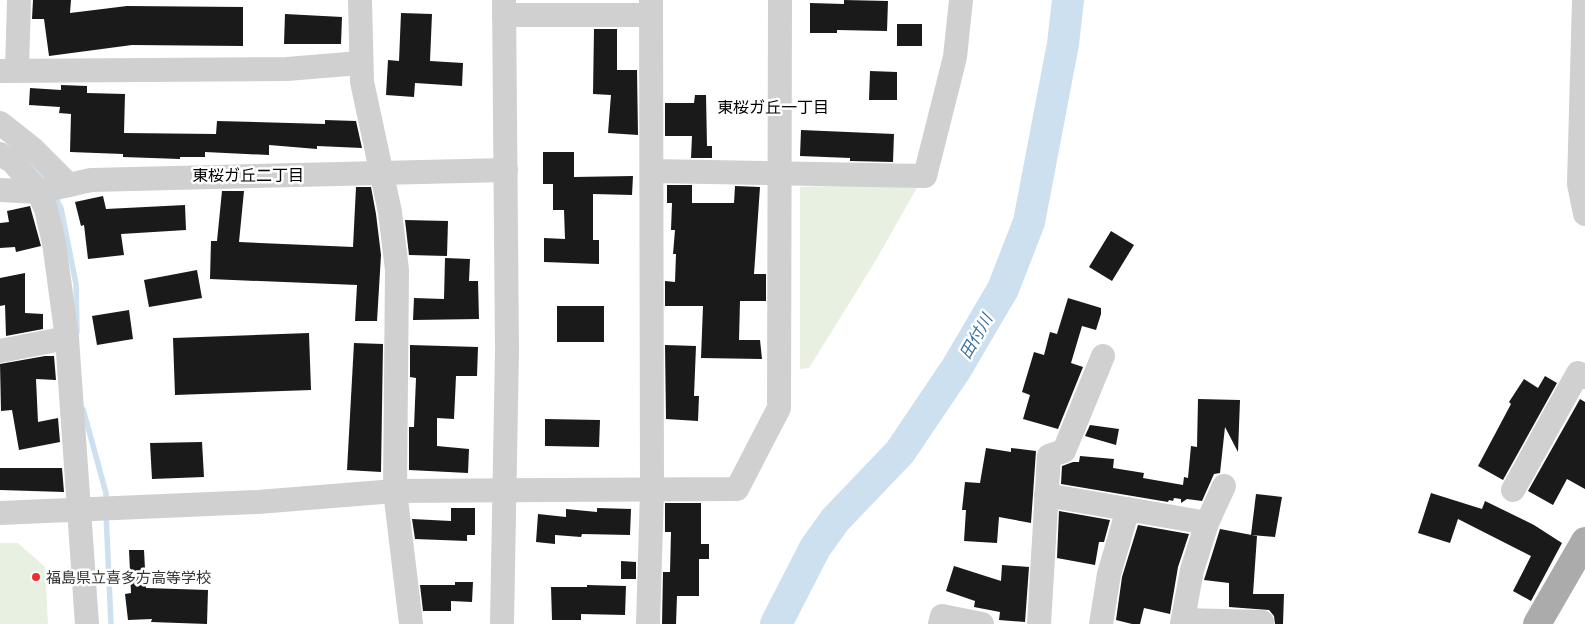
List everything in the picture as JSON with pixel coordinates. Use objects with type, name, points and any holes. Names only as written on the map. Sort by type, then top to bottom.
[{"type":"main road","points":[[1537,624],[1585,541]]},
{"type":"street","points":[[19,0],[8,70],[287,69],[360,63]]},
{"type":"street","points":[[360,0],[360,63],[362,82],[382,174],[397,270],[395,491],[411,624]]},
{"type":"street","points":[[0,513],[258,502],[395,491],[505,492],[736,489],[779,408],[780,0]]},
{"type":"street","points":[[652,171],[925,176],[955,57],[961,0]]},
{"type":"street","points":[[1584,0],[1579,184],[1585,214]]},
{"type":"street","points":[[502,624],[505,492],[506,170],[504,8],[651,8],[652,491],[648,624]]},
{"type":"street","points":[[0,124],[33,149],[69,185]]},
{"type":"street","points":[[0,154],[13,162],[38,192],[46,209],[54,243],[66,338],[77,511],[87,624]]},
{"type":"street","points":[[0,190],[38,192],[101,180],[506,170]]},
{"type":"street","points":[[0,351],[66,338]]},
{"type":"street","points":[[1039,624],[1049,456],[1064,451],[1103,356]]},
{"type":"street","points":[[1513,490],[1578,374],[1585,377]]},
{"type":"street","points":[[1224,486],[1207,523],[1192,570],[1183,622],[1262,622]]},
{"type":"street","points":[[1046,495],[1207,523]]},
{"type":"street","points":[[1100,624],[1109,574],[1128,509]]},
{"type":"street","points":[[940,624],[942,616],[982,624]]},
{"type":"green space","points":[[919,184],[876,260],[809,368],[800,369],[800,187]]},
{"type":"green space","points":[[0,543],[18,543],[45,567],[48,624],[0,624]]},
{"type":"building","points":[[33,0],[71,0],[70,13],[127,6],[243,7],[243,46],[132,45],[49,56],[44,19],[32,19]]},
{"type":"building","points":[[844,0],[888,1],[887,31],[837,30],[837,33],[810,33],[810,3],[844,4]]},
{"type":"building","points":[[401,13],[432,14],[430,61],[463,63],[462,86],[415,83],[414,97],[386,95],[388,60],[399,61]]},
{"type":"building","points":[[285,14],[342,17],[341,44],[284,44]]},
{"type":"building","points":[[897,24],[922,24],[922,46],[897,46]]},
{"type":"building","points":[[594,29],[617,29],[617,70],[637,70],[638,135],[608,133],[611,95],[593,94]]},
{"type":"building","points":[[870,71],[897,72],[897,100],[869,100]]},
{"type":"building","points":[[61,85],[87,86],[87,93],[125,94],[124,133],[216,134],[217,121],[325,124],[325,120],[356,121],[362,148],[317,146],[317,149],[269,145],[269,155],[205,152],[205,157],[180,157],[180,159],[123,157],[123,154],[70,152],[71,114],[59,113],[60,107],[29,105],[30,88],[61,90]]},
{"type":"building","points":[[695,95],[706,95],[707,146],[712,146],[712,158],[691,158],[692,136],[665,136],[665,103],[694,103]]},
{"type":"building","points":[[801,130],[894,134],[893,162],[850,161],[850,158],[800,156]]},
{"type":"building","points":[[543,152],[574,152],[574,177],[633,176],[632,195],[593,194],[593,240],[599,240],[599,264],[544,262],[544,238],[565,239],[564,210],[553,210],[553,184],[543,184]]},
{"type":"building","points":[[667,185],[692,185],[692,203],[734,203],[735,186],[760,187],[754,274],[766,274],[766,301],[740,301],[739,340],[760,340],[762,359],[701,358],[703,306],[665,306],[665,281],[675,282],[676,254],[673,254],[675,230],[671,230],[672,203],[667,203]]},
{"type":"building","points":[[356,187],[371,187],[376,214],[381,255],[377,321],[355,321],[357,285],[210,279],[211,241],[217,241],[222,191],[244,191],[239,242],[353,247]]},
{"type":"building","points":[[103,196],[106,209],[185,205],[186,230],[121,234],[124,255],[88,259],[84,225],[81,226],[75,202]]},
{"type":"building","points":[[30,206],[41,246],[16,252],[15,247],[0,248],[0,223],[9,222],[7,211]]},
{"type":"building","points":[[405,220],[448,221],[447,256],[409,255]]},
{"type":"building","points":[[1111,231],[1134,245],[1112,281],[1089,267]]},
{"type":"building","points":[[445,258],[470,259],[469,281],[478,281],[479,319],[413,320],[414,298],[444,299]]},
{"type":"building","points":[[197,270],[202,298],[149,307],[144,280]]},
{"type":"building","points":[[25,273],[25,313],[43,314],[43,329],[6,336],[5,305],[0,306],[0,278]]},
{"type":"building","points":[[1068,298],[1101,308],[1101,314],[1096,330],[1082,326],[1071,363],[1083,367],[1058,429],[1023,419],[1030,395],[1022,392],[1034,352],[1044,355],[1050,332],[1057,334]]},
{"type":"building","points":[[557,306],[604,306],[604,342],[557,342]]},
{"type":"building","points":[[129,310],[133,339],[97,345],[92,316]]},
{"type":"building","points":[[309,333],[311,390],[175,395],[173,338]]},
{"type":"building","points":[[354,343],[383,344],[381,472],[347,470]]},
{"type":"building","points":[[410,345],[478,347],[477,376],[456,376],[454,419],[437,418],[437,446],[469,449],[468,473],[409,470],[409,427],[414,427],[416,378],[410,377]]},
{"type":"building","points":[[665,345],[696,346],[694,396],[699,396],[698,421],[666,419]]},
{"type":"building","points":[[54,356],[56,380],[36,379],[38,422],[58,418],[60,442],[19,450],[12,410],[1,411],[0,364]]},
{"type":"building","points":[[1545,376],[1557,383],[1503,480],[1478,466],[1511,404],[1509,402],[1524,379],[1538,388]]},
{"type":"building","points":[[1198,399],[1240,400],[1238,452],[1225,427],[1220,473],[1214,474],[1202,501],[1187,499],[1181,503],[1181,499],[1174,498],[1173,501],[1169,500],[1168,502],[1061,484],[1062,466],[1079,462],[1080,456],[1114,459],[1113,468],[1144,473],[1143,478],[1183,485],[1184,477],[1188,478],[1191,446],[1197,447]]},
{"type":"building","points":[[1580,399],[1585,402],[1585,489],[1567,479],[1553,505],[1528,491]]},
{"type":"building","points":[[545,419],[600,420],[599,447],[545,446]]},
{"type":"building","points":[[1090,425],[1119,429],[1116,445],[1085,436]]},
{"type":"building","points":[[202,442],[204,477],[152,479],[150,443]]},
{"type":"building","points":[[986,448],[1011,452],[1011,448],[1036,451],[1031,523],[999,517],[997,543],[964,541],[966,510],[962,510],[965,482],[980,483]]},
{"type":"building","points":[[0,468],[62,468],[64,492],[0,490]]},
{"type":"building","points":[[1431,493],[1482,509],[1485,501],[1534,525],[1562,543],[1531,601],[1513,591],[1531,556],[1458,519],[1450,543],[1418,533]]},
{"type":"building","points":[[1256,494],[1282,497],[1275,537],[1251,535]]},
{"type":"building","points":[[665,503],[701,503],[701,544],[709,544],[709,559],[699,559],[699,596],[677,596],[676,624],[662,624],[663,572],[670,572],[671,532],[665,532]]},
{"type":"building","points":[[451,508],[475,508],[475,535],[467,535],[467,541],[415,539],[412,519],[451,521]]},
{"type":"building","points":[[597,508],[631,509],[630,535],[582,534],[581,537],[555,535],[555,544],[536,542],[538,514],[566,517],[566,509],[597,512]]},
{"type":"building","points":[[1059,511],[1110,520],[1104,542],[1099,542],[1095,565],[1057,558]]},
{"type":"building","points":[[1138,525],[1189,534],[1178,567],[1170,614],[1144,608],[1140,624],[1132,624],[1116,620],[1122,577]]},
{"type":"building","points":[[1220,529],[1257,536],[1253,594],[1284,594],[1283,624],[1275,624],[1274,616],[1269,610],[1229,607],[1229,583],[1204,580]]},
{"type":"building","points":[[129,550],[144,550],[146,588],[208,590],[207,624],[151,622],[152,619],[128,620],[125,594],[131,593]]},
{"type":"building","points":[[621,561],[636,562],[636,579],[621,579]]},
{"type":"building","points":[[1002,565],[1029,567],[1025,622],[999,620],[1000,612],[974,607],[975,601],[946,591],[954,566],[1001,581]]},
{"type":"building","points":[[455,582],[473,582],[472,602],[451,601],[451,611],[423,611],[420,585],[455,585]]},
{"type":"building","points":[[587,585],[626,586],[625,615],[581,614],[581,620],[552,620],[551,587],[587,587]]},
{"type":"waterway","name":"田付川","points":[[776,624],[815,548],[835,520],[900,452],[956,369],[1003,289],[1029,222],[1063,44],[1068,0]]},
{"type":"waterway","points":[[27,163],[45,177]]},
{"type":"waterway","points":[[54,195],[61,208],[76,284],[77,332]]},
{"type":"waterway","points":[[83,409],[106,493],[106,504]]},
{"type":"waterway","points":[[106,513],[111,624]]},
{"type":"place","name":"福島県立喜多方高等学校","points":[[36,577]]},
{"type":"district","name":"東桜ガ丘一丁目","points":[[773,106]]},
{"type":"district","name":"東桜ガ丘二丁目","points":[[248,174]]}]
